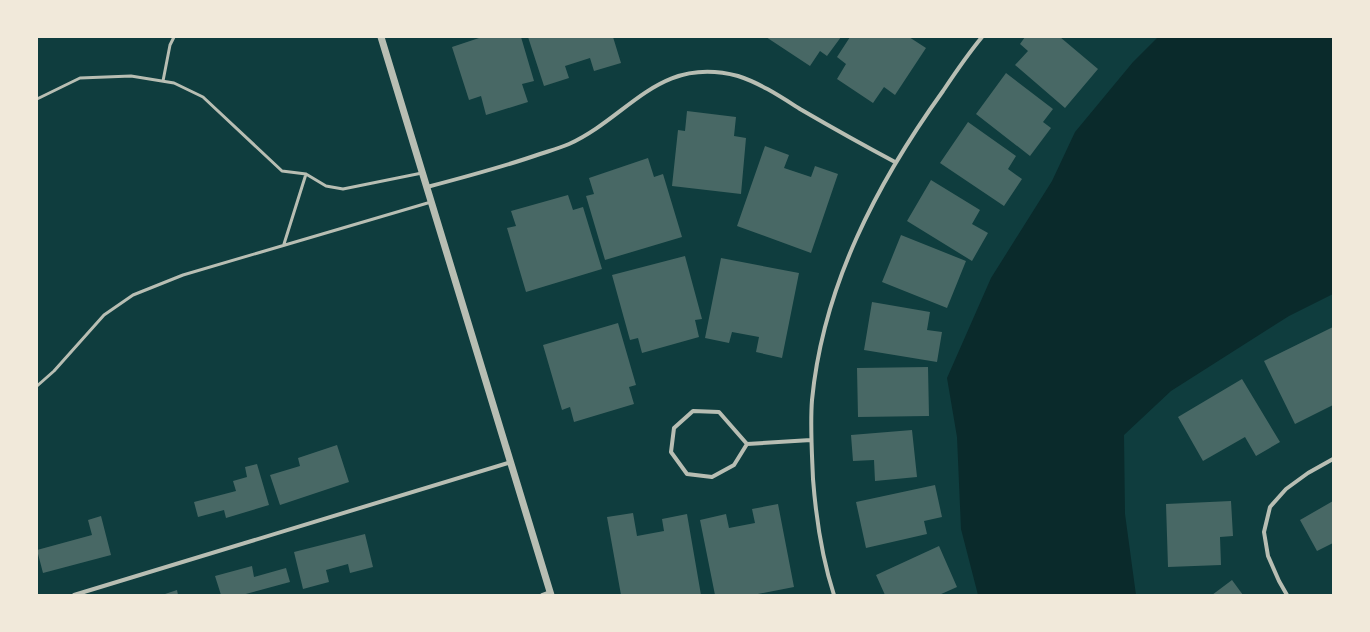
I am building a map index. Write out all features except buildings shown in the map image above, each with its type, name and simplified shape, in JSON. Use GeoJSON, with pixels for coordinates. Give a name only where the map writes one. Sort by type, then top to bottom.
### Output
{"type":"FeatureCollection","features":[{"type":"Feature","properties":{"kind":"street"},"geometry":{"type":"LineString","coordinates":[[381,37],[550,594],[542,595]]}},
{"type":"Feature","properties":{"kind":"street"},"geometry":{"type":"LineString","coordinates":[[834,595],[822,551],[815,501],[811,440],[812,400],[817,367],[832,299],[843,267],[895,162],[929,110],[982,37]]}},
{"type":"Feature","properties":{"kind":"street"},"geometry":{"type":"LineString","coordinates":[[427,187],[513,164],[568,144],[591,132],[637,97],[661,83],[687,74],[714,72],[740,77],[764,87],[857,142],[895,162]]}},
{"type":"Feature","properties":{"kind":"street"},"geometry":{"type":"LineString","coordinates":[[693,411],[719,412],[748,444],[734,465],[712,477],[687,474],[671,452],[674,428],[693,411]]}},
{"type":"Feature","properties":{"kind":"street"},"geometry":{"type":"LineString","coordinates":[[748,444],[811,440]]}},
{"type":"Feature","properties":{"kind":"street"},"geometry":{"type":"LineString","coordinates":[[1287,595],[1268,556],[1264,532],[1270,507],[1286,488],[1333,458]]}},
{"type":"Feature","properties":{"kind":"street"},"geometry":{"type":"LineString","coordinates":[[74,595],[511,462]]}},
{"type":"Feature","properties":{"kind":"lane"},"geometry":{"type":"LineString","coordinates":[[163,81],[170,45],[174,37]]}},
{"type":"Feature","properties":{"kind":"lane"},"geometry":{"type":"LineString","coordinates":[[37,99],[80,78],[131,76],[174,83],[203,97],[282,171],[306,174],[326,186],[343,189],[422,173]]}},
{"type":"Feature","properties":{"kind":"lane"},"geometry":{"type":"LineString","coordinates":[[284,244],[306,174]]}},
{"type":"Feature","properties":{"kind":"lane"},"geometry":{"type":"LineString","coordinates":[[37,386],[54,371],[104,315],[133,295],[183,275],[284,244],[431,202]]}},
{"type":"Feature","properties":{"kind":"water"},"geometry":{"type":"Polygon","coordinates":[[[1158,37],[1333,37],[1333,294],[1289,316],[1171,391],[1124,435],[1125,514],[1136,595],[978,595],[961,529],[957,437],[947,378],[991,278],[1052,181],[1075,132],[1133,62],[1158,37]]]}}]}
